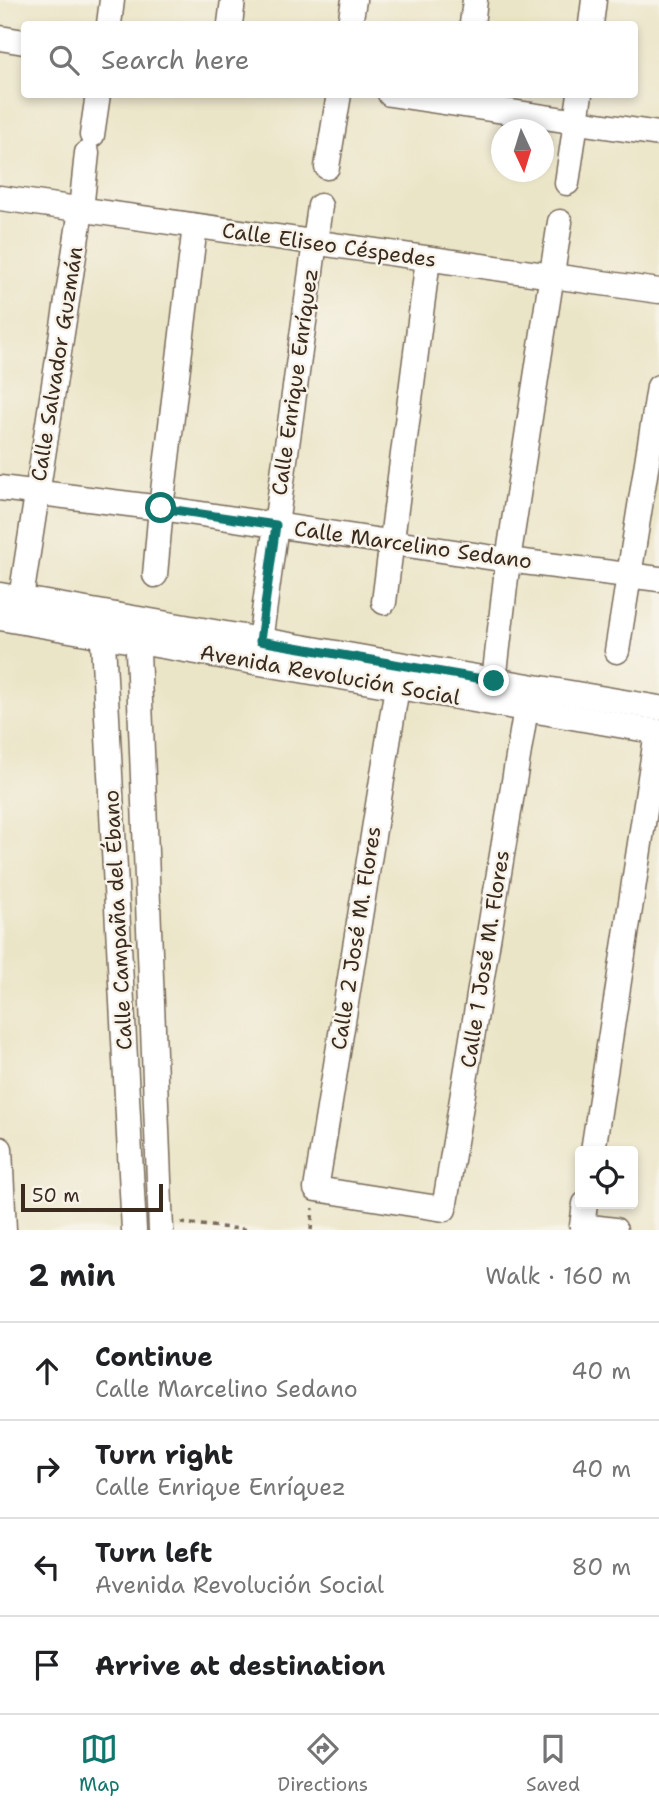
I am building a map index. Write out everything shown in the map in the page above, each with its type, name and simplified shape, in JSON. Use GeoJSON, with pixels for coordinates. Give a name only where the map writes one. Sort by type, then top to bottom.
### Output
{"type":"FeatureCollection","features":[{"type":"Feature","properties":{"kind":"street"},"geometry":{"type":"LineString","coordinates":[[110,21],[113,0]]}},
{"type":"Feature","properties":{"kind":"street"},"geometry":{"type":"LineString","coordinates":[[230,21],[233,0]]}},
{"type":"Feature","properties":{"kind":"street"},"geometry":{"type":"LineString","coordinates":[[350,21],[354,0]]}},
{"type":"Feature","properties":{"kind":"street"},"geometry":{"type":"LineString","coordinates":[[472,21],[475,0]]}},
{"type":"Feature","properties":{"kind":"street"},"geometry":{"type":"LineString","coordinates":[[591,21],[594,0]]}},
{"type":"Feature","properties":{"kind":"street"},"geometry":{"type":"LineString","coordinates":[[0,38],[21,42]]}},
{"type":"Feature","properties":{"kind":"street","name":"Calle Salvador Guzmán"},"geometry":{"type":"LineString","coordinates":[[11,596],[25,574],[97,98]]}},
{"type":"Feature","properties":{"kind":"street"},"geometry":{"type":"LineString","coordinates":[[327,167],[338,98]]}},
{"type":"Feature","properties":{"kind":"street"},"geometry":{"type":"LineString","coordinates":[[437,98],[659,134]]}},
{"type":"Feature","properties":{"kind":"street"},"geometry":{"type":"LineString","coordinates":[[567,183],[579,98]]}},
{"type":"Feature","properties":{"kind":"street","name":"Calle Eliseo Céspedes"},"geometry":{"type":"LineString","coordinates":[[0,198],[659,291]]}},
{"type":"Feature","properties":{"kind":"street","name":"Calle Enrique Enríquez"},"geometry":{"type":"LineString","coordinates":[[260,641],[320,206]]}},
{"type":"Feature","properties":{"kind":"street"},"geometry":{"type":"LineString","coordinates":[[494,681],[508,560],[560,222]]}},
{"type":"Feature","properties":{"kind":"street"},"geometry":{"type":"LineString","coordinates":[[155,575],[195,226]]}},
{"type":"Feature","properties":{"kind":"street"},"geometry":{"type":"LineString","coordinates":[[384,603],[428,259]]}},
{"type":"Feature","properties":{"kind":"street"},"geometry":{"type":"LineString","coordinates":[[617,651],[659,387]]}},
{"type":"Feature","properties":{"kind":"street","name":"Calle Marcelino Sedano"},"geometry":{"type":"LineString","coordinates":[[0,488],[161,508],[508,560],[659,579]]}},
{"type":"Feature","properties":{"kind":"street","name":"Avenida Revolución Social"},"geometry":{"type":"LineString","coordinates":[[11,596],[102,611],[137,629],[397,687],[526,708],[658,724]]}},
{"type":"Feature","properties":{"kind":"street","name":"Calle Campaña del Ébano"},"geometry":{"type":"LineString","coordinates":[[102,611],[134,1230]]}},
{"type":"Feature","properties":{"kind":"street","name":"Avenida Revolución Social"},"geometry":{"type":"LineString","coordinates":[[0,618],[103,636],[137,629],[260,641],[494,681],[658,724]]}},
{"type":"Feature","properties":{"kind":"street","name":"Calle Campaña del Ébano"},"geometry":{"type":"LineString","coordinates":[[137,629],[161,1226]]}},
{"type":"Feature","properties":{"kind":"street"},"geometry":{"type":"LineString","coordinates":[[106,677],[122,672],[138,679]]}},
{"type":"Feature","properties":{"kind":"street","name":"Calle 2 José M. Flores"},"geometry":{"type":"LineString","coordinates":[[397,687],[316,1189],[444,1209]]}},
{"type":"Feature","properties":{"kind":"street","name":"Calle 1 José M. Flores"},"geometry":{"type":"LineString","coordinates":[[444,1209],[526,708]]}},
{"type":"Feature","properties":{"kind":"street"},"geometry":{"type":"LineString","coordinates":[[594,1146],[658,724]]}},
{"type":"Feature","properties":{"kind":"street"},"geometry":{"type":"LineString","coordinates":[[0,1149],[4,1230]]}},
{"type":"Feature","properties":{"kind":"street"},"geometry":{"type":"LineString","coordinates":[[584,1215],[615,1230]]}},
{"type":"Feature","properties":{"kind":"path"},"geometry":{"type":"LineString","coordinates":[[161,1226],[252,1230]]}},
{"type":"Feature","properties":{"kind":"route"},"geometry":{"type":"LineString","coordinates":[[161,508],[276,525],[260,641],[494,681]]}}]}
